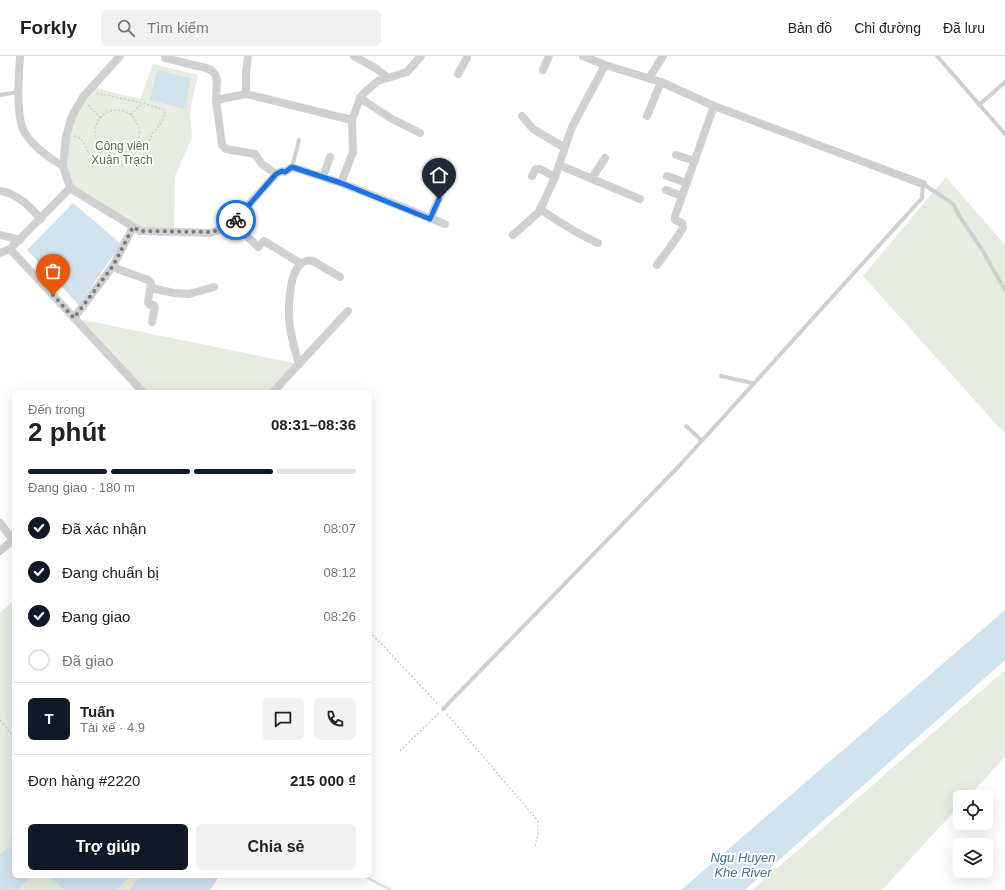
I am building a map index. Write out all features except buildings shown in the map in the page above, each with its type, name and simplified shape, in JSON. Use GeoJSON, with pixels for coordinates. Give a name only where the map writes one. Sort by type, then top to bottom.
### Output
{"type":"FeatureCollection","features":[{"type":"Feature","properties":{"kind":"street"},"geometry":{"type":"LineString","coordinates":[[20,56],[20,118],[26,133],[39,148],[54,161],[63,166]]}},
{"type":"Feature","properties":{"kind":"street"},"geometry":{"type":"LineString","coordinates":[[120,56],[82,99],[72,116],[66,136],[63,166],[70,188],[140,231],[211,232],[219,230],[233,222],[276,174],[282,171],[285,172],[292,167],[341,183],[445,224]]}},
{"type":"Feature","properties":{"kind":"street"},"geometry":{"type":"LineString","coordinates":[[165,56],[165,58],[211,70],[215,74],[217,80],[216,100],[222,145],[224,148],[255,154],[262,164],[276,174]]}},
{"type":"Feature","properties":{"kind":"street"},"geometry":{"type":"LineString","coordinates":[[246,94],[248,56]]}},
{"type":"Feature","properties":{"kind":"street"},"geometry":{"type":"LineString","coordinates":[[354,56],[377,69],[388,78]]}},
{"type":"Feature","properties":{"kind":"street"},"geometry":{"type":"LineString","coordinates":[[341,183],[353,152],[352,120],[360,98],[378,81],[407,72],[421,56]]}},
{"type":"Feature","properties":{"kind":"street"},"geometry":{"type":"LineString","coordinates":[[458,74],[467,56]]}},
{"type":"Feature","properties":{"kind":"street"},"geometry":{"type":"LineString","coordinates":[[543,70],[549,56]]}},
{"type":"Feature","properties":{"kind":"street"},"geometry":{"type":"LineString","coordinates":[[583,56],[661,82],[714,106],[923,184]]}},
{"type":"Feature","properties":{"kind":"street"},"geometry":{"type":"LineString","coordinates":[[649,78],[663,56]]}},
{"type":"Feature","properties":{"kind":"street"},"geometry":{"type":"LineString","coordinates":[[513,235],[540,209],[560,165],[572,127],[605,64]]}},
{"type":"Feature","properties":{"kind":"street"},"geometry":{"type":"LineString","coordinates":[[647,116],[661,82]]}},
{"type":"Feature","properties":{"kind":"street"},"geometry":{"type":"LineString","coordinates":[[216,100],[246,94],[352,120]]}},
{"type":"Feature","properties":{"kind":"street"},"geometry":{"type":"LineString","coordinates":[[360,98],[392,119],[420,133]]}},
{"type":"Feature","properties":{"kind":"street"},"geometry":{"type":"LineString","coordinates":[[657,266],[675,242],[683,228],[682,223],[674,219],[714,106]]}},
{"type":"Feature","properties":{"kind":"street"},"geometry":{"type":"LineString","coordinates":[[522,116],[533,129],[565,148]]}},
{"type":"Feature","properties":{"kind":"street"},"geometry":{"type":"LineString","coordinates":[[676,154],[694,161]]}},
{"type":"Feature","properties":{"kind":"street"},"geometry":{"type":"LineString","coordinates":[[323,177],[330,157]]}},
{"type":"Feature","properties":{"kind":"street"},"geometry":{"type":"LineString","coordinates":[[592,178],[605,158]]}},
{"type":"Feature","properties":{"kind":"street"},"geometry":{"type":"LineString","coordinates":[[560,165],[640,199]]}},
{"type":"Feature","properties":{"kind":"street"},"geometry":{"type":"LineString","coordinates":[[532,176],[536,169],[540,169],[555,177]]}},
{"type":"Feature","properties":{"kind":"street"},"geometry":{"type":"LineString","coordinates":[[667,176],[687,183]]}},
{"type":"Feature","properties":{"kind":"street"},"geometry":{"type":"LineString","coordinates":[[0,253],[10,249],[20,240],[70,188]]}},
{"type":"Feature","properties":{"kind":"street"},"geometry":{"type":"LineString","coordinates":[[430,219],[443,188]]}},
{"type":"Feature","properties":{"kind":"street"},"geometry":{"type":"LineString","coordinates":[[666,190],[682,196]]}},
{"type":"Feature","properties":{"kind":"street"},"geometry":{"type":"LineString","coordinates":[[0,191],[6,192],[20,199],[41,219]]}},
{"type":"Feature","properties":{"kind":"street"},"geometry":{"type":"LineString","coordinates":[[540,209],[563,226],[598,243]]}},
{"type":"Feature","properties":{"kind":"street"},"geometry":{"type":"LineString","coordinates":[[233,222],[258,247],[264,241],[300,263]]}},
{"type":"Feature","properties":{"kind":"street"},"geometry":{"type":"LineString","coordinates":[[74,318],[113,266],[133,227]]}},
{"type":"Feature","properties":{"kind":"street"},"geometry":{"type":"LineString","coordinates":[[0,235],[20,240]]}},
{"type":"Feature","properties":{"kind":"street"},"geometry":{"type":"LineString","coordinates":[[10,249],[141,390]]}},
{"type":"Feature","properties":{"kind":"street"},"geometry":{"type":"LineString","coordinates":[[299,364],[293,346],[289,305],[295,270],[300,263],[309,260],[340,277]]}},
{"type":"Feature","properties":{"kind":"street"},"geometry":{"type":"LineString","coordinates":[[113,266],[148,280],[151,283],[148,302],[150,305],[155,307],[152,322]]}},
{"type":"Feature","properties":{"kind":"street"},"geometry":{"type":"LineString","coordinates":[[150,288],[174,293],[190,294],[214,287]]}},
{"type":"Feature","properties":{"kind":"street"},"geometry":{"type":"LineString","coordinates":[[276,390],[348,311]]}},
{"type":"Feature","properties":{"kind":"street"},"geometry":{"type":"LineString","coordinates":[[0,523],[12,538]]}},
{"type":"Feature","properties":{"kind":"street"},"geometry":{"type":"LineString","coordinates":[[0,551],[12,542]]}},
{"type":"Feature","properties":{"kind":"lane"},"geometry":{"type":"LineString","coordinates":[[937,56],[1005,134]]}},
{"type":"Feature","properties":{"kind":"lane"},"geometry":{"type":"LineString","coordinates":[[979,104],[1005,82]]}},
{"type":"Feature","properties":{"kind":"lane"},"geometry":{"type":"LineString","coordinates":[[0,95],[19,92]]}},
{"type":"Feature","properties":{"kind":"lane"},"geometry":{"type":"LineString","coordinates":[[292,167],[299,140]]}},
{"type":"Feature","properties":{"kind":"lane"},"geometry":{"type":"LineString","coordinates":[[443,709],[679,466],[752,383],[922,198],[923,184],[953,204],[1005,290]]}},
{"type":"Feature","properties":{"kind":"lane"},"geometry":{"type":"LineString","coordinates":[[720,376],[752,383]]}},
{"type":"Feature","properties":{"kind":"lane"},"geometry":{"type":"LineString","coordinates":[[686,426],[701,440]]}},
{"type":"Feature","properties":{"kind":"path"},"geometry":{"type":"LineString","coordinates":[[66,136],[77,137],[82,140],[89,154],[94,159],[104,164],[120,166],[132,163],[144,154],[150,145],[152,134],[162,122],[165,110],[142,103],[89,91]]}},
{"type":"Feature","properties":{"kind":"path"},"geometry":{"type":"LineString","coordinates":[[82,99],[101,118]]}},
{"type":"Feature","properties":{"kind":"path"},"geometry":{"type":"LineString","coordinates":[[131,115],[142,103]]}},
{"type":"Feature","properties":{"kind":"path"},"geometry":{"type":"LineString","coordinates":[[118,110],[131,115],[139,128],[139,135],[134,145],[126,152],[119,154],[103,149],[97,140],[95,133],[96,126],[101,118],[110,111],[118,110]]}},
{"type":"Feature","properties":{"kind":"path"},"geometry":{"type":"LineString","coordinates":[[134,145],[144,154]]}},
{"type":"Feature","properties":{"kind":"path"},"geometry":{"type":"LineString","coordinates":[[94,159],[103,149]]}},
{"type":"Feature","properties":{"kind":"path"},"geometry":{"type":"LineString","coordinates":[[372,634],[443,709],[538,821],[538,834],[535,848]]}},
{"type":"Feature","properties":{"kind":"path"},"geometry":{"type":"LineString","coordinates":[[400,751],[443,709]]}},
{"type":"Feature","properties":{"kind":"path"},"geometry":{"type":"LineString","coordinates":[[0,720],[12,735]]}},
{"type":"Feature","properties":{"kind":"green space","name":"Công viên Xuân Trạch"},"geometry":{"type":"Polygon","coordinates":[[[153,64],[198,75],[190,110],[192,138],[175,176],[174,232],[140,231],[70,188],[63,166],[72,116],[92,87],[140,99],[153,64]]]}},
{"type":"Feature","properties":{"kind":"green space"},"geometry":{"type":"Polygon","coordinates":[[[946,177],[1005,245],[1005,434],[863,276],[946,177]]]}},
{"type":"Feature","properties":{"kind":"green space"},"geometry":{"type":"Polygon","coordinates":[[[74,318],[299,364],[275,390],[141,390],[74,318]]]}},
{"type":"Feature","properties":{"kind":"green space"},"geometry":{"type":"Polygon","coordinates":[[[12,602],[12,878],[139,878],[129,890],[0,890],[0,613],[12,602]]]}},
{"type":"Feature","properties":{"kind":"green space"},"geometry":{"type":"Polygon","coordinates":[[[1005,670],[1005,757],[974,790],[953,790],[953,813],[882,890],[752,890],[1005,670]]]}},
{"type":"Feature","properties":{"kind":"water"},"geometry":{"type":"Polygon","coordinates":[[[157,70],[190,78],[186,109],[150,100],[157,70]]]}},
{"type":"Feature","properties":{"kind":"water"},"geometry":{"type":"Polygon","coordinates":[[[73,203],[121,244],[79,305],[27,250],[73,203]]]}},
{"type":"Feature","properties":{"kind":"water","name":"Ngu Huyen Khe River"},"geometry":{"type":"Polygon","coordinates":[[[1005,610],[1005,660],[745,890],[681,890],[1005,610]]]}},
{"type":"Feature","properties":{"kind":"water"},"geometry":{"type":"Polygon","coordinates":[[[12,832],[12,878],[30,878],[17,890],[0,889],[0,856],[3,851],[10,847],[12,832]]]}},
{"type":"Feature","properties":{"kind":"water"},"geometry":{"type":"Polygon","coordinates":[[[51,878],[128,878],[116,890],[64,890],[51,878]]]}},
{"type":"Feature","properties":{"kind":"water"},"geometry":{"type":"Polygon","coordinates":[[[139,878],[218,878],[210,890],[129,890],[139,878]]]}},
{"type":"Feature","properties":{"kind":"waterway"},"geometry":{"type":"LineString","coordinates":[[368,878],[391,890]]}},
{"type":"Feature","properties":{"kind":"way so far"},"geometry":{"type":"LineString","coordinates":[[53,295],[74,318],[113,266],[133,227],[140,231],[211,232],[226,227],[236,220]]}},
{"type":"Feature","properties":{"kind":"route"},"geometry":{"type":"LineString","coordinates":[[236,220],[276,174],[282,171],[285,172],[292,167],[341,183],[430,219],[439,199]]}}]}
